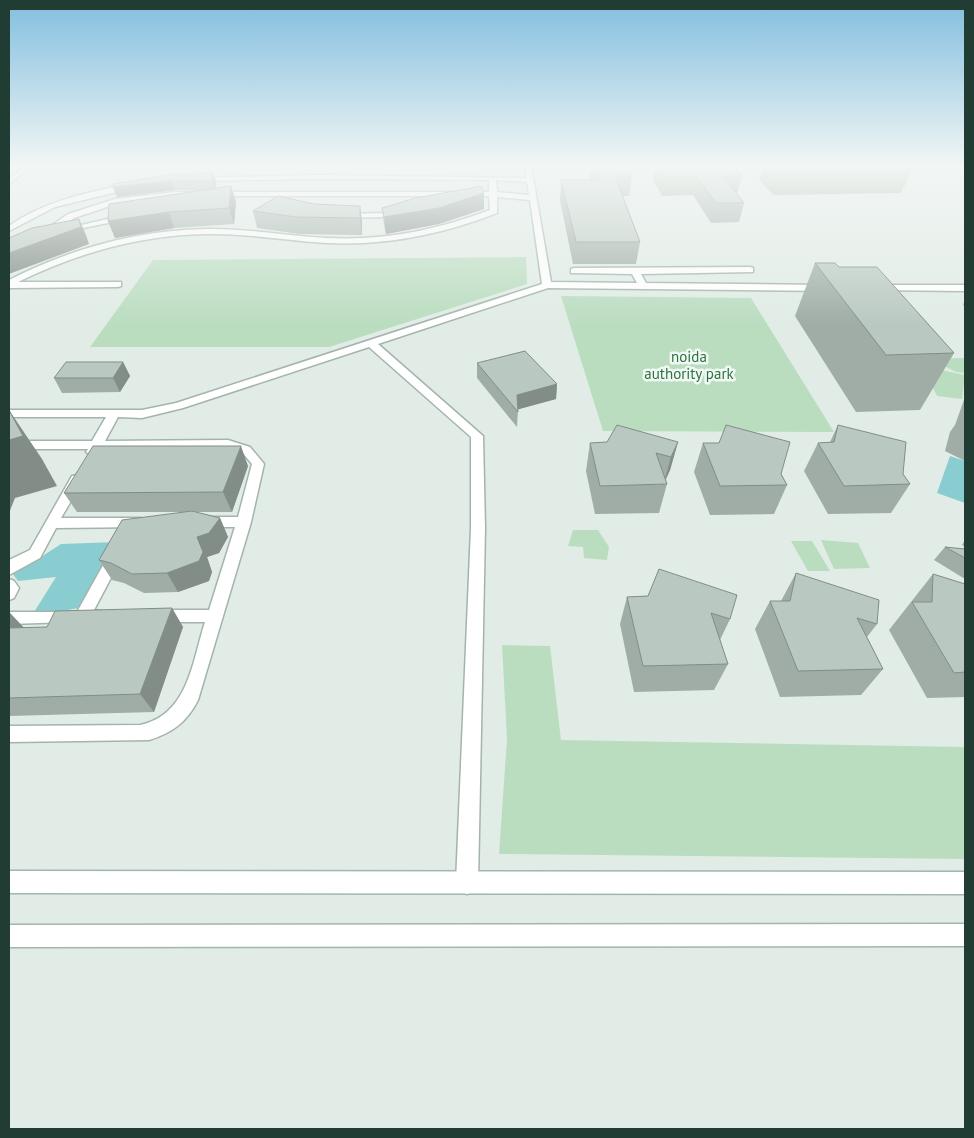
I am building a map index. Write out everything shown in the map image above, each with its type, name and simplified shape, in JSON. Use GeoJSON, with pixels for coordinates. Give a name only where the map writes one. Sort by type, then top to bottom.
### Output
{"type":"FeatureCollection","features":[{"type":"Feature","properties":{"kind":"street"},"geometry":{"type":"LineString","coordinates":[[9,229],[24,219]]}},
{"type":"Feature","properties":{"kind":"street"},"geometry":{"type":"LineString","coordinates":[[45,234],[67,219]]}},
{"type":"Feature","properties":{"kind":"street"},"geometry":{"type":"LineString","coordinates":[[9,246],[45,234],[106,219]]}},
{"type":"Feature","properties":{"kind":"street"},"geometry":{"type":"LineString","coordinates":[[9,284],[22,276],[103,245],[190,232],[223,231],[329,241],[376,239],[432,231],[474,219]]}},
{"type":"Feature","properties":{"kind":"street"},"geometry":{"type":"LineString","coordinates":[[537,219],[547,285]]}},
{"type":"Feature","properties":{"kind":"street"},"geometry":{"type":"LineString","coordinates":[[574,271],[750,270]]}},
{"type":"Feature","properties":{"kind":"street"},"geometry":{"type":"LineString","coordinates":[[635,271],[643,286]]}},
{"type":"Feature","properties":{"kind":"street"},"geometry":{"type":"LineString","coordinates":[[22,276],[125,275]]}},
{"type":"Feature","properties":{"kind":"street"},"geometry":{"type":"LineString","coordinates":[[9,284],[118,284]]}},
{"type":"Feature","properties":{"kind":"street"},"geometry":{"type":"LineString","coordinates":[[9,413],[142,414],[179,406],[547,285],[838,288]]}},
{"type":"Feature","properties":{"kind":"street"},"geometry":{"type":"LineString","coordinates":[[867,288],[965,288]]}},
{"type":"Feature","properties":{"kind":"street"},"geometry":{"type":"LineString","coordinates":[[372,344],[477,436],[478,535],[467,883]]}},
{"type":"Feature","properties":{"kind":"street"},"geometry":{"type":"LineString","coordinates":[[9,569],[12,565],[35,554],[113,415]]}},
{"type":"Feature","properties":{"kind":"street"},"geometry":{"type":"LineString","coordinates":[[9,446],[228,444],[248,450],[258,464],[244,522],[189,700],[176,720],[165,726],[140,733],[9,734]]}},
{"type":"Feature","properties":{"kind":"street"},"geometry":{"type":"LineString","coordinates":[[189,522],[244,522]]}},
{"type":"Feature","properties":{"kind":"street"},"geometry":{"type":"LineString","coordinates":[[83,616],[133,523]]}},
{"type":"Feature","properties":{"kind":"street"},"geometry":{"type":"LineString","coordinates":[[52,524],[151,523]]}},
{"type":"Feature","properties":{"kind":"street"},"geometry":{"type":"LineString","coordinates":[[9,585],[11,588],[9,594]]}},
{"type":"Feature","properties":{"kind":"street"},"geometry":{"type":"LineString","coordinates":[[9,618],[112,616]]}},
{"type":"Feature","properties":{"kind":"street"},"geometry":{"type":"LineString","coordinates":[[140,616],[215,616]]}},
{"type":"Feature","properties":{"kind":"street"},"geometry":{"type":"LineString","coordinates":[[9,882],[965,884]]}},
{"type":"Feature","properties":{"kind":"street"},"geometry":{"type":"LineString","coordinates":[[9,936],[965,935]]}},
{"type":"Feature","properties":{"kind":"green space"},"geometry":{"type":"Polygon","coordinates":[[[526,257],[527,284],[329,347],[90,347],[153,260],[526,257]]]}},
{"type":"Feature","properties":{"kind":"green space","name":"noida authority park"},"geometry":{"type":"Polygon","coordinates":[[[561,296],[751,298],[834,432],[603,431],[561,296]]]}},
{"type":"Feature","properties":{"kind":"green space"},"geometry":{"type":"Polygon","coordinates":[[[965,358],[965,373],[956,372],[931,359],[965,358]]]}},
{"type":"Feature","properties":{"kind":"green space"},"geometry":{"type":"Polygon","coordinates":[[[922,366],[965,375],[962,399],[937,396],[922,366]]]}},
{"type":"Feature","properties":{"kind":"green space"},"geometry":{"type":"Polygon","coordinates":[[[573,530],[598,530],[609,547],[607,560],[584,558],[583,547],[568,546],[573,530]]]}},
{"type":"Feature","properties":{"kind":"green space"},"geometry":{"type":"Polygon","coordinates":[[[821,540],[858,543],[870,568],[834,569],[821,540]]]}},
{"type":"Feature","properties":{"kind":"green space"},"geometry":{"type":"Polygon","coordinates":[[[791,541],[812,541],[830,571],[808,571],[791,541]]]}},
{"type":"Feature","properties":{"kind":"green space"},"geometry":{"type":"Polygon","coordinates":[[[502,645],[550,646],[561,740],[965,747],[965,859],[499,854],[507,739],[502,645]]]}},
{"type":"Feature","properties":{"kind":"water"},"geometry":{"type":"Polygon","coordinates":[[[950,456],[965,461],[965,503],[937,493],[950,456]]]}},
{"type":"Feature","properties":{"kind":"water"},"geometry":{"type":"Polygon","coordinates":[[[116,542],[89,606],[31,617],[56,577],[18,581],[9,569],[41,557],[61,544],[116,542]]]}},
{"type":"Feature","properties":{"kind":"building"},"geometry":{"type":"Polygon","coordinates":[[[78,219],[81,227],[9,253],[9,238],[32,228],[78,219]]]}},
{"type":"Feature","properties":{"kind":"building"},"geometry":{"type":"Polygon","coordinates":[[[570,219],[631,219],[640,242],[576,242],[570,219]]]}},
{"type":"Feature","properties":{"kind":"building"},"geometry":{"type":"Polygon","coordinates":[[[815,263],[835,263],[839,267],[877,267],[954,353],[886,355],[815,263]]]}},
{"type":"Feature","properties":{"kind":"building"},"geometry":{"type":"Polygon","coordinates":[[[525,351],[557,384],[517,395],[518,412],[477,363],[525,351]]]}},
{"type":"Feature","properties":{"kind":"building"},"geometry":{"type":"Polygon","coordinates":[[[66,362],[123,362],[113,378],[54,378],[66,362]]]}},
{"type":"Feature","properties":{"kind":"building"},"geometry":{"type":"Polygon","coordinates":[[[9,410],[23,436],[9,440],[9,410]]]}},
{"type":"Feature","properties":{"kind":"building"},"geometry":{"type":"Polygon","coordinates":[[[617,425],[678,442],[671,457],[656,453],[667,484],[600,486],[590,443],[607,442],[617,425]]]}},
{"type":"Feature","properties":{"kind":"building"},"geometry":{"type":"Polygon","coordinates":[[[726,425],[790,442],[781,474],[787,485],[720,486],[703,443],[719,443],[726,425]]]}},
{"type":"Feature","properties":{"kind":"building"},"geometry":{"type":"Polygon","coordinates":[[[838,425],[906,442],[903,474],[910,484],[844,486],[818,443],[834,442],[838,425]]]}},
{"type":"Feature","properties":{"kind":"building"},"geometry":{"type":"Polygon","coordinates":[[[93,446],[241,446],[223,492],[64,493],[93,446]]]}},
{"type":"Feature","properties":{"kind":"building"},"geometry":{"type":"Polygon","coordinates":[[[192,511],[220,518],[209,533],[197,537],[203,552],[199,561],[167,573],[132,574],[111,563],[99,560],[122,520],[192,511]]]}},
{"type":"Feature","properties":{"kind":"building"},"geometry":{"type":"Polygon","coordinates":[[[945,547],[965,549],[965,558],[945,547]]]}},
{"type":"Feature","properties":{"kind":"building"},"geometry":{"type":"Polygon","coordinates":[[[659,569],[737,595],[730,619],[711,613],[728,664],[643,666],[627,597],[648,596],[659,569]]]}},
{"type":"Feature","properties":{"kind":"building"},"geometry":{"type":"Polygon","coordinates":[[[796,573],[879,600],[877,624],[857,618],[883,669],[798,671],[770,601],[790,601],[796,573]]]}},
{"type":"Feature","properties":{"kind":"building"},"geometry":{"type":"Polygon","coordinates":[[[933,574],[965,584],[965,672],[954,673],[912,602],[932,602],[933,574]]]}},
{"type":"Feature","properties":{"kind":"building"},"geometry":{"type":"Polygon","coordinates":[[[172,608],[140,694],[9,698],[9,628],[47,627],[55,611],[172,608]]]}}]}
